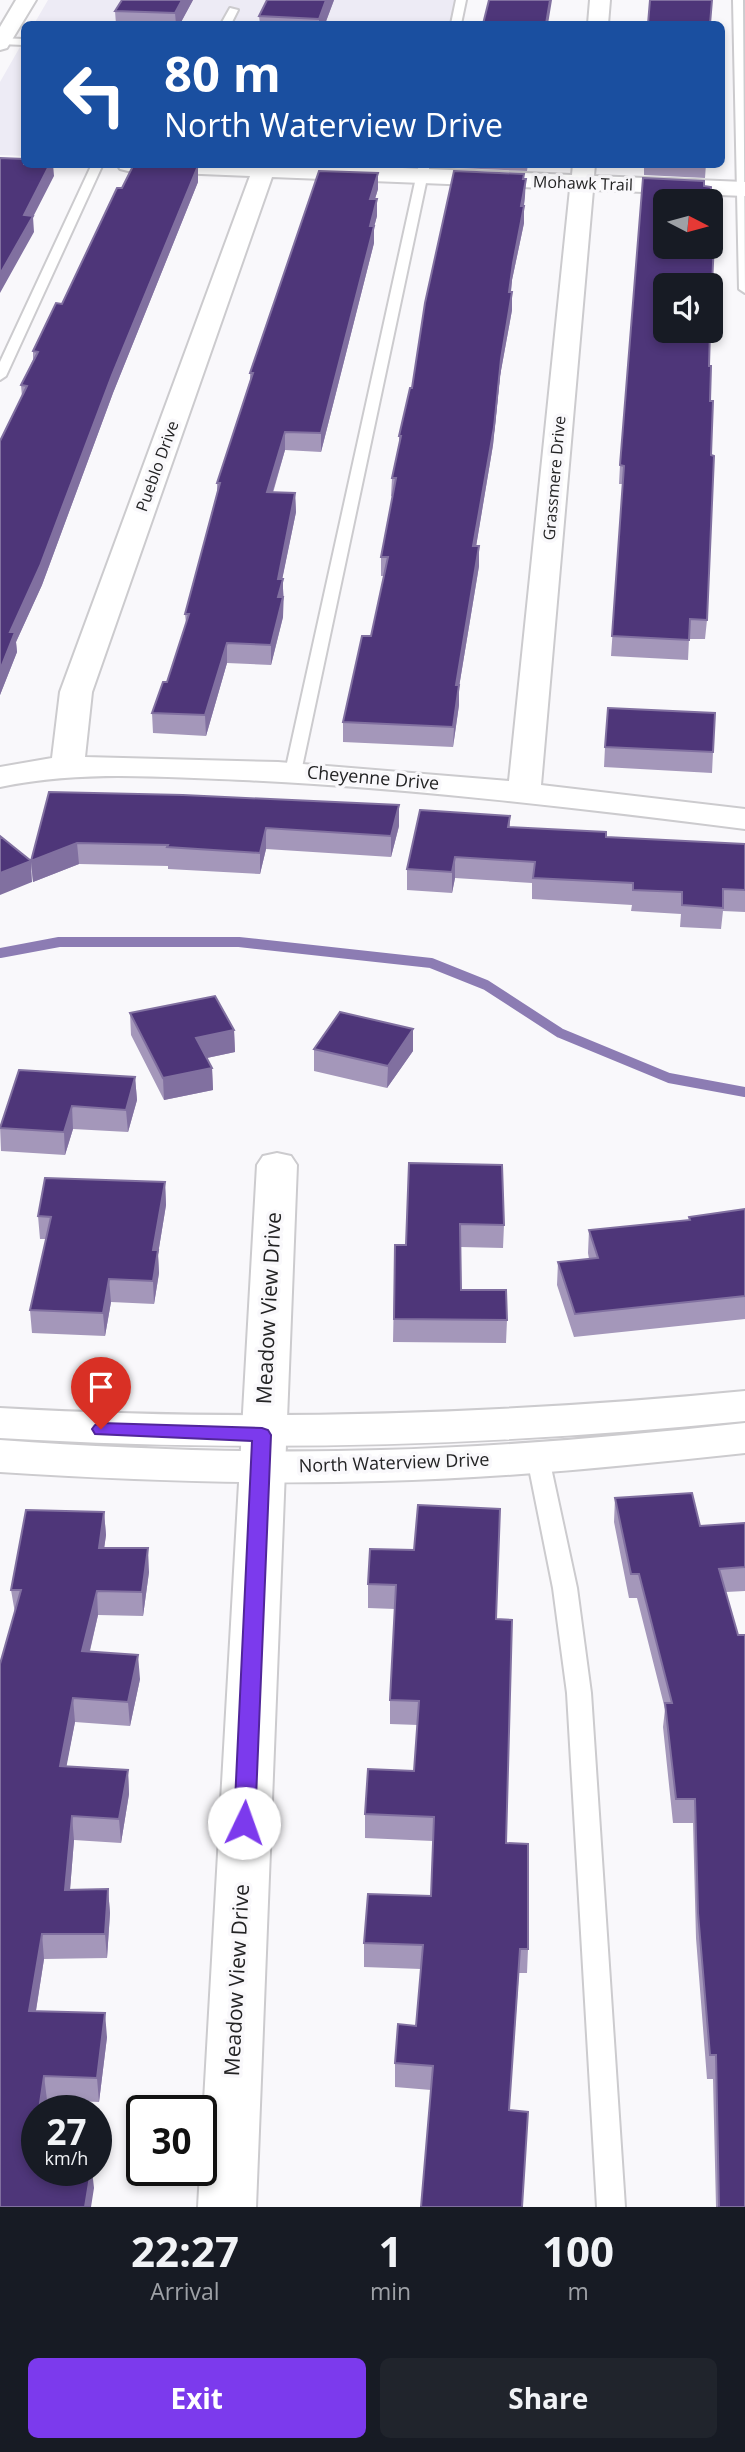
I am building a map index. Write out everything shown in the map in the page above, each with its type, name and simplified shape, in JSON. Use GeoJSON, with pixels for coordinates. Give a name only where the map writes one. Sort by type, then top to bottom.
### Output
{"type":"FeatureCollection","features":[{"type":"Feature","properties":{"kind":"street"},"geometry":{"type":"LineString","coordinates":[[1,42],[26,0]]}},
{"type":"Feature","properties":{"kind":"street"},"geometry":{"type":"LineString","coordinates":[[598,21],[600,0]]}},
{"type":"Feature","properties":{"kind":"street","name":"Mohawk Trail"},"geometry":{"type":"LineString","coordinates":[[218,168],[583,174],[744,189]]}},
{"type":"Feature","properties":{"kind":"street","name":"Pueblo Drive"},"geometry":{"type":"LineString","coordinates":[[68,766],[76,692],[263,170]]}},
{"type":"Feature","properties":{"kind":"street","name":"Grassmere Drive"},"geometry":{"type":"LineString","coordinates":[[524,792],[583,174]]}},
{"type":"Feature","properties":{"kind":"street","name":"Cheyenne Drive"},"geometry":{"type":"LineString","coordinates":[[0,777],[68,766],[293,772],[391,778],[745,819]]}},
{"type":"Feature","properties":{"kind":"street","name":"Meadow View Drive"},"geometry":{"type":"LineString","coordinates":[[227,2207],[261,1451],[277,1165]]}},
{"type":"Feature","properties":{"kind":"street","name":"North Waterview Drive"},"geometry":{"type":"LineString","coordinates":[[0,1456],[261,1451],[745,1406]]}},
{"type":"Feature","properties":{"kind":"street","name":"North Waterview Drive"},"geometry":{"type":"LineString","coordinates":[[0,1423],[150,1432],[261,1451],[432,1464],[538,1458],[745,1438]]}},
{"type":"Feature","properties":{"kind":"lane"},"geometry":{"type":"LineString","coordinates":[[457,21],[461,0]]}},
{"type":"Feature","properties":{"kind":"lane"},"geometry":{"type":"LineString","coordinates":[[738,0],[745,289]]}},
{"type":"Feature","properties":{"kind":"lane"},"geometry":{"type":"LineString","coordinates":[[228,21],[233,10]]}},
{"type":"Feature","properties":{"kind":"lane"},"geometry":{"type":"LineString","coordinates":[[1,42],[21,42]]}},
{"type":"Feature","properties":{"kind":"lane"},"geometry":{"type":"LineString","coordinates":[[0,376],[96,168]]}},
{"type":"Feature","properties":{"kind":"lane"},"geometry":{"type":"LineString","coordinates":[[293,772],[424,170]]}},
{"type":"Feature","properties":{"kind":"lane"},"geometry":{"type":"LineString","coordinates":[[538,1458],[565,1588],[579,1693],[611,2207]]}},
{"type":"Feature","properties":{"kind":"shaded area"},"geometry":{"type":"Polygon","coordinates":[[[48,0],[456,0],[451,21],[36,21],[48,0]]]}},
{"type":"Feature","properties":{"kind":"shaded area"},"geometry":{"type":"Polygon","coordinates":[[[21,45],[21,156],[0,155],[0,82],[21,45]]]}},
{"type":"Feature","properties":{"kind":"building"},"geometry":{"type":"Polygon","coordinates":[[[122,0],[182,0],[175,13],[115,11],[122,0]]]}},
{"type":"Feature","properties":{"kind":"building"},"geometry":{"type":"Polygon","coordinates":[[[267,0],[326,0],[319,19],[259,16],[267,0]]]}},
{"type":"Feature","properties":{"kind":"building"},"geometry":{"type":"Polygon","coordinates":[[[489,0],[550,0],[546,21],[484,21],[489,0]]]}},
{"type":"Feature","properties":{"kind":"building"},"geometry":{"type":"Polygon","coordinates":[[[650,0],[712,0],[710,21],[648,21],[650,0]]]}},
{"type":"Feature","properties":{"kind":"building"},"geometry":{"type":"Polygon","coordinates":[[[0,158],[21,159],[21,168],[48,168],[24,215],[33,216],[0,274],[0,158]]]}},
{"type":"Feature","properties":{"kind":"building"},"geometry":{"type":"Polygon","coordinates":[[[132,168],[197,168],[112,375],[40,566],[10,632],[15,632],[0,670],[0,441],[27,386],[21,385],[38,352],[33,351],[56,303],[62,304],[117,188],[122,188],[132,168]]]}},
{"type":"Feature","properties":{"kind":"building"},"geometry":{"type":"Polygon","coordinates":[[[319,171],[378,173],[370,199],[377,199],[370,226],[374,226],[321,433],[285,432],[267,492],[295,493],[278,579],[283,579],[278,597],[283,597],[271,645],[227,643],[205,715],[152,713],[163,682],[167,682],[189,614],[185,614],[220,483],[217,483],[253,373],[250,373],[319,171]]]}},
{"type":"Feature","properties":{"kind":"building"},"geometry":{"type":"Polygon","coordinates":[[[454,171],[524,174],[523,179],[526,179],[509,292],[512,292],[494,427],[473,546],[479,546],[456,685],[459,685],[453,727],[343,722],[362,636],[371,636],[388,557],[381,557],[396,478],[392,478],[399,436],[412,388],[425,303],[454,171]]]}},
{"type":"Feature","properties":{"kind":"building"},"geometry":{"type":"Polygon","coordinates":[[[643,178],[704,181],[704,186],[711,189],[653,189],[653,259],[713,259],[713,273],[653,273],[653,343],[710,343],[710,401],[713,401],[711,455],[714,456],[707,620],[690,619],[689,640],[612,636],[624,466],[620,465],[643,178]]]}},
{"type":"Feature","properties":{"kind":"building"},"geometry":{"type":"Polygon","coordinates":[[[608,708],[715,713],[713,752],[605,747],[608,708]]]}},
{"type":"Feature","properties":{"kind":"building"},"geometry":{"type":"Polygon","coordinates":[[[49,792],[399,805],[391,836],[266,828],[260,853],[167,847],[168,845],[77,843],[31,861],[49,792]]]}},
{"type":"Feature","properties":{"kind":"building"},"geometry":{"type":"Polygon","coordinates":[[[420,810],[510,816],[508,827],[606,832],[606,837],[745,844],[745,890],[723,889],[723,908],[682,905],[682,892],[633,890],[633,883],[533,878],[535,862],[455,857],[452,872],[407,869],[420,810]]]}},
{"type":"Feature","properties":{"kind":"building"},"geometry":{"type":"Polygon","coordinates":[[[0,836],[31,861],[0,873],[0,836]]]}},
{"type":"Feature","properties":{"kind":"building"},"geometry":{"type":"Polygon","coordinates":[[[215,996],[234,1030],[196,1038],[212,1068],[163,1078],[130,1013],[215,996]]]}},
{"type":"Feature","properties":{"kind":"building"},"geometry":{"type":"Polygon","coordinates":[[[340,1012],[413,1029],[388,1066],[314,1049],[340,1012]]]}},
{"type":"Feature","properties":{"kind":"building"},"geometry":{"type":"Polygon","coordinates":[[[19,1070],[135,1077],[126,1110],[72,1106],[64,1132],[0,1128],[19,1070]]]}},
{"type":"Feature","properties":{"kind":"building"},"geometry":{"type":"Polygon","coordinates":[[[409,1163],[502,1165],[504,1225],[460,1224],[461,1290],[506,1290],[507,1320],[394,1319],[395,1245],[406,1245],[409,1163]]]}},
{"type":"Feature","properties":{"kind":"building"},"geometry":{"type":"Polygon","coordinates":[[[45,1178],[165,1182],[153,1250],[158,1250],[153,1281],[109,1279],[103,1313],[30,1310],[51,1217],[38,1216],[45,1178]]]}},
{"type":"Feature","properties":{"kind":"building"},"geometry":{"type":"Polygon","coordinates":[[[745,1209],[745,1296],[575,1314],[558,1262],[598,1258],[589,1230],[690,1220],[689,1217],[745,1209]]]}},
{"type":"Feature","properties":{"kind":"building"},"geometry":{"type":"Polygon","coordinates":[[[692,1493],[700,1526],[745,1523],[745,1567],[719,1569],[738,1635],[745,1635],[745,2207],[719,2207],[716,2055],[710,2055],[698,1913],[695,1799],[676,1799],[665,1703],[672,1703],[639,1574],[631,1574],[615,1498],[692,1493]]]}},
{"type":"Feature","properties":{"kind":"building"},"geometry":{"type":"Polygon","coordinates":[[[418,1505],[500,1509],[496,1619],[512,1620],[506,1843],[528,1844],[528,1949],[520,1949],[509,2110],[528,2112],[522,2207],[421,2207],[433,2066],[395,2063],[398,2024],[416,2026],[423,1945],[364,1943],[368,1894],[431,1896],[434,1817],[365,1814],[368,1769],[414,1771],[419,1701],[390,1700],[396,1585],[368,1584],[370,1549],[414,1550],[418,1505]]]}},
{"type":"Feature","properties":{"kind":"building"},"geometry":{"type":"Polygon","coordinates":[[[26,1510],[104,1512],[99,1548],[148,1548],[142,1592],[97,1591],[82,1651],[138,1655],[128,1702],[73,1698],[60,1766],[128,1770],[119,1819],[72,1816],[65,1890],[108,1889],[105,1934],[42,1934],[29,2011],[105,2013],[97,2078],[44,2076],[41,2095],[21,2095],[21,2186],[88,2186],[85,2207],[0,2207],[0,1664],[21,1590],[11,1590],[26,1510]]]}},
{"type":"Feature","properties":{"kind":"waterway"},"geometry":{"type":"LineString","coordinates":[[0,953],[59,942],[239,942],[431,963],[486,985],[560,1033],[669,1078],[745,1092]]}},
{"type":"Feature","properties":{"kind":"route"},"geometry":{"type":"LineString","coordinates":[[101,1429],[262,1435],[244,1823]]}}]}
